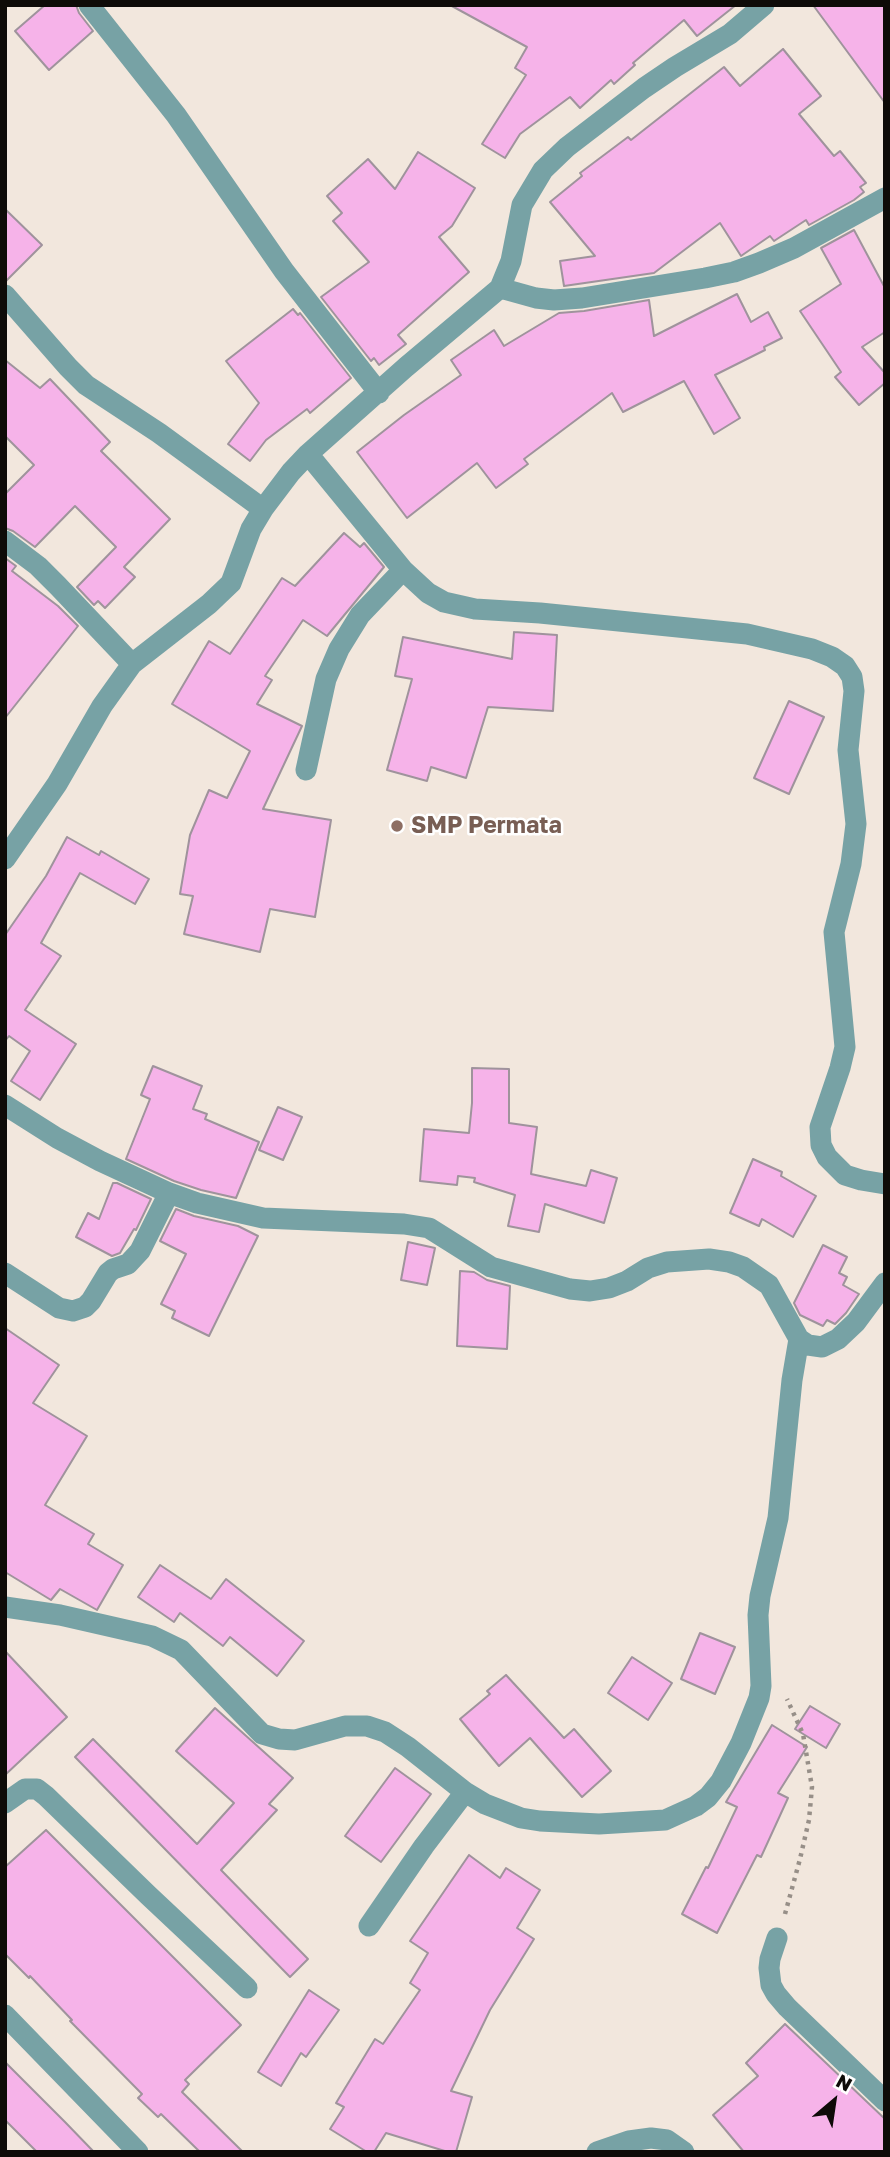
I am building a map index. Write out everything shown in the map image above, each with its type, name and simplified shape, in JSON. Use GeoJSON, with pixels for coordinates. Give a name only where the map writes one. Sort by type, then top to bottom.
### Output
{"type":"FeatureCollection","features":[{"type":"Feature","properties":{"kind":"street"},"geometry":{"type":"LineString","coordinates":[[89,5],[176,115],[284,271],[379,393]]}},
{"type":"Feature","properties":{"kind":"street"},"geometry":{"type":"LineString","coordinates":[[5,859],[57,784],[102,706],[132,664],[209,604],[231,583],[245,540],[263,509],[291,472],[406,367],[500,288],[510,261],[522,205],[543,170],[567,147],[644,89],[730,34],[764,5]]}},
{"type":"Feature","properties":{"kind":"street"},"geometry":{"type":"LineString","coordinates":[[500,288],[536,298],[582,299],[734,272],[794,248],[885,198]]}},
{"type":"Feature","properties":{"kind":"street"},"geometry":{"type":"LineString","coordinates":[[5,295],[86,384],[263,509]]}},
{"type":"Feature","properties":{"kind":"street"},"geometry":{"type":"LineString","coordinates":[[308,454],[403,570],[428,593],[444,603],[747,634],[813,649],[845,666],[852,677],[854,691],[848,750],[856,824],[851,864],[834,932],[845,1047],[820,1127],[821,1145],[827,1157],[845,1175],[861,1181],[885,1184]]}},
{"type":"Feature","properties":{"kind":"street"},"geometry":{"type":"LineString","coordinates":[[5,541],[38,566],[132,664]]}},
{"type":"Feature","properties":{"kind":"street"},"geometry":{"type":"LineString","coordinates":[[306,770],[326,679],[339,649],[360,615],[403,570]]}},
{"type":"Feature","properties":{"kind":"street"},"geometry":{"type":"LineString","coordinates":[[5,1105],[100,1161],[197,1203],[264,1218],[404,1224],[429,1228],[491,1268],[570,1289],[609,1289],[648,1268],[667,1262],[709,1259],[729,1262],[743,1267],[769,1285],[799,1339],[808,1345],[822,1347],[838,1339],[856,1322],[885,1283]]}},
{"type":"Feature","properties":{"kind":"street"},"geometry":{"type":"LineString","coordinates":[[5,1273],[60,1308],[73,1311],[85,1307],[108,1273],[128,1264],[140,1251],[169,1193]]}},
{"type":"Feature","properties":{"kind":"street"},"geometry":{"type":"LineString","coordinates":[[5,1606],[60,1615],[159,1639],[181,1650],[262,1734],[295,1740],[345,1726],[367,1726],[385,1732],[485,1804],[521,1818],[564,1823],[626,1823],[666,1820],[681,1815],[708,1797],[721,1781],[749,1726],[761,1686],[758,1615],[760,1596],[778,1518],[792,1380],[799,1339]]}},
{"type":"Feature","properties":{"kind":"street"},"geometry":{"type":"LineString","coordinates":[[5,1803],[31,1781],[247,1989]]}},
{"type":"Feature","properties":{"kind":"street"},"geometry":{"type":"LineString","coordinates":[[369,1926],[465,1792]]}},
{"type":"Feature","properties":{"kind":"street"},"geometry":{"type":"LineString","coordinates":[[777,1938],[769,1969],[771,1985],[776,1994],[885,2101]]}},
{"type":"Feature","properties":{"kind":"street"},"geometry":{"type":"LineString","coordinates":[[5,2015],[138,2152]]}},
{"type":"Feature","properties":{"kind":"street"},"geometry":{"type":"LineString","coordinates":[[597,2152],[629,2141],[651,2138],[667,2140],[684,2152]]}},
{"type":"Feature","properties":{"kind":"path"},"geometry":{"type":"LineString","coordinates":[[777,1938],[800,1859],[809,1819],[812,1787],[803,1734],[786,1696]]}},
{"type":"Feature","properties":{"kind":"building"},"geometry":{"type":"Polygon","coordinates":[[[45,5],[76,5],[93,31],[49,70],[15,31],[45,5]]]}},
{"type":"Feature","properties":{"kind":"building"},"geometry":{"type":"Polygon","coordinates":[[[450,5],[736,5],[697,36],[684,20],[633,63],[635,65],[614,84],[611,80],[580,108],[570,97],[520,134],[505,158],[482,144],[526,75],[515,68],[527,47],[450,5]]]}},
{"type":"Feature","properties":{"kind":"building"},"geometry":{"type":"Polygon","coordinates":[[[813,5],[885,5],[885,103],[813,5]]]}},
{"type":"Feature","properties":{"kind":"building"},"geometry":{"type":"Polygon","coordinates":[[[783,49],[821,96],[799,114],[834,156],[840,151],[866,183],[860,187],[864,192],[809,225],[806,220],[774,241],[770,236],[741,256],[720,223],[654,273],[564,286],[560,261],[595,256],[550,202],[582,176],[580,173],[628,137],[631,140],[724,67],[740,86],[783,49]]]}},
{"type":"Feature","properties":{"kind":"building"},"geometry":{"type":"Polygon","coordinates":[[[418,152],[475,188],[452,226],[439,237],[469,272],[398,335],[406,344],[379,365],[374,358],[371,361],[321,297],[369,262],[333,221],[342,213],[327,196],[368,159],[395,189],[418,152]]]}},
{"type":"Feature","properties":{"kind":"building"},"geometry":{"type":"Polygon","coordinates":[[[5,209],[42,245],[5,282],[5,209]]]}},
{"type":"Feature","properties":{"kind":"building"},"geometry":{"type":"Polygon","coordinates":[[[854,230],[885,288],[885,332],[862,347],[885,373],[885,383],[859,405],[835,377],[841,372],[800,311],[841,284],[821,248],[854,230]]]}},
{"type":"Feature","properties":{"kind":"building"},"geometry":{"type":"Polygon","coordinates":[[[737,294],[751,322],[768,312],[782,338],[764,347],[765,350],[715,375],[740,418],[714,434],[684,381],[623,412],[612,393],[524,459],[528,464],[496,488],[477,463],[407,518],[357,452],[461,375],[451,360],[494,330],[504,346],[559,313],[649,300],[654,336],[737,294]]]}},
{"type":"Feature","properties":{"kind":"building"},"geometry":{"type":"Polygon","coordinates":[[[293,309],[298,315],[300,313],[351,378],[310,413],[307,409],[266,440],[250,461],[228,444],[259,403],[226,361],[293,309]]]}},
{"type":"Feature","properties":{"kind":"building"},"geometry":{"type":"Polygon","coordinates":[[[5,360],[40,388],[50,379],[110,442],[101,451],[170,519],[124,567],[135,577],[105,608],[98,601],[94,605],[77,587],[116,547],[75,506],[35,547],[5,528],[5,494],[34,465],[5,436],[5,360]]]}},
{"type":"Feature","properties":{"kind":"building"},"geometry":{"type":"Polygon","coordinates":[[[344,533],[360,547],[364,543],[384,567],[327,636],[303,620],[265,676],[272,680],[257,704],[302,726],[263,809],[331,820],[315,917],[270,909],[260,952],[184,934],[193,896],[180,894],[190,835],[209,790],[227,798],[250,751],[172,704],[209,641],[230,654],[282,578],[295,586],[344,533]]]}},
{"type":"Feature","properties":{"kind":"building"},"geometry":{"type":"Polygon","coordinates":[[[5,558],[16,566],[12,571],[58,606],[78,626],[5,718],[5,558]]]}},
{"type":"Feature","properties":{"kind":"building"},"geometry":{"type":"Polygon","coordinates":[[[514,632],[557,635],[553,711],[488,707],[466,778],[431,767],[427,781],[387,770],[412,679],[395,676],[403,637],[512,659],[514,632]]]}},
{"type":"Feature","properties":{"kind":"building"},"geometry":{"type":"Polygon","coordinates":[[[789,701],[824,717],[789,794],[754,778],[789,701]]]}},
{"type":"Feature","properties":{"kind":"building"},"geometry":{"type":"Polygon","coordinates":[[[67,837],[99,855],[101,851],[149,879],[135,904],[80,873],[41,943],[61,956],[25,1010],[76,1044],[40,1100],[11,1081],[30,1051],[9,1036],[5,1041],[5,935],[46,876],[67,837]]]}},
{"type":"Feature","properties":{"kind":"building"},"geometry":{"type":"Polygon","coordinates":[[[153,1066],[202,1086],[193,1109],[207,1114],[205,1119],[259,1142],[236,1198],[174,1181],[126,1159],[150,1099],[141,1095],[153,1066]]]}},
{"type":"Feature","properties":{"kind":"building"},"geometry":{"type":"Polygon","coordinates":[[[472,1068],[509,1069],[509,1123],[537,1127],[531,1174],[586,1186],[591,1170],[617,1178],[604,1223],[545,1204],[539,1232],[508,1226],[515,1195],[474,1182],[475,1178],[458,1176],[457,1185],[420,1181],[424,1129],[469,1133],[472,1068]]]}},
{"type":"Feature","properties":{"kind":"building"},"geometry":{"type":"Polygon","coordinates":[[[278,1107],[302,1117],[283,1160],[259,1150],[278,1107]]]}},
{"type":"Feature","properties":{"kind":"building"},"geometry":{"type":"Polygon","coordinates":[[[753,1159],[782,1172],[781,1176],[816,1196],[793,1237],[762,1219],[759,1226],[730,1213],[753,1159]]]}},
{"type":"Feature","properties":{"kind":"building"},"geometry":{"type":"Polygon","coordinates":[[[113,1183],[151,1199],[136,1230],[134,1229],[120,1253],[112,1256],[76,1237],[88,1213],[99,1219],[113,1183]]]}},
{"type":"Feature","properties":{"kind":"building"},"geometry":{"type":"Polygon","coordinates":[[[176,1209],[238,1226],[258,1236],[209,1336],[172,1318],[175,1311],[161,1304],[186,1254],[160,1241],[176,1209]]]}},
{"type":"Feature","properties":{"kind":"building"},"geometry":{"type":"Polygon","coordinates":[[[408,1242],[435,1248],[427,1285],[401,1280],[408,1242]]]}},
{"type":"Feature","properties":{"kind":"building"},"geometry":{"type":"Polygon","coordinates":[[[823,1245],[847,1257],[839,1273],[847,1277],[843,1285],[859,1294],[835,1324],[827,1320],[823,1326],[800,1315],[794,1303],[823,1245]]]}},
{"type":"Feature","properties":{"kind":"building"},"geometry":{"type":"Polygon","coordinates":[[[460,1271],[474,1272],[487,1280],[510,1286],[507,1349],[457,1346],[460,1271]]]}},
{"type":"Feature","properties":{"kind":"building"},"geometry":{"type":"Polygon","coordinates":[[[5,1328],[59,1365],[33,1403],[87,1436],[45,1505],[94,1534],[88,1544],[123,1565],[97,1610],[60,1589],[51,1600],[5,1572],[5,1328]]]}},
{"type":"Feature","properties":{"kind":"building"},"geometry":{"type":"Polygon","coordinates":[[[160,1565],[211,1599],[226,1579],[304,1641],[277,1676],[230,1637],[223,1646],[180,1613],[174,1622],[138,1597],[160,1565]]]}},
{"type":"Feature","properties":{"kind":"building"},"geometry":{"type":"Polygon","coordinates":[[[700,1633],[735,1647],[715,1694],[681,1679],[700,1633]]]}},
{"type":"Feature","properties":{"kind":"building"},"geometry":{"type":"Polygon","coordinates":[[[5,1651],[67,1717],[5,1775],[5,1651]]]}},
{"type":"Feature","properties":{"kind":"building"},"geometry":{"type":"Polygon","coordinates":[[[632,1657],[672,1683],[648,1720],[608,1693],[632,1657]]]}},
{"type":"Feature","properties":{"kind":"building"},"geometry":{"type":"Polygon","coordinates":[[[506,1675],[564,1738],[574,1729],[611,1771],[582,1797],[530,1738],[499,1766],[460,1719],[490,1694],[487,1691],[506,1675]]]}},
{"type":"Feature","properties":{"kind":"building"},"geometry":{"type":"Polygon","coordinates":[[[810,1706],[840,1724],[826,1748],[795,1729],[810,1706]]]}},
{"type":"Feature","properties":{"kind":"building"},"geometry":{"type":"Polygon","coordinates":[[[215,1708],[293,1778],[269,1804],[277,1810],[221,1870],[308,1959],[290,1977],[75,1757],[93,1739],[197,1844],[234,1803],[176,1751],[215,1708]]]}},
{"type":"Feature","properties":{"kind":"building"},"geometry":{"type":"Polygon","coordinates":[[[772,1725],[807,1747],[778,1793],[788,1798],[761,1857],[757,1855],[717,1933],[682,1914],[737,1807],[726,1802],[772,1725]]]}},
{"type":"Feature","properties":{"kind":"building"},"geometry":{"type":"Polygon","coordinates":[[[395,1768],[431,1794],[381,1862],[345,1836],[395,1768]]]}},
{"type":"Feature","properties":{"kind":"building"},"geometry":{"type":"Polygon","coordinates":[[[46,1830],[241,2025],[185,2080],[189,2084],[182,2092],[243,2152],[200,2152],[161,2114],[158,2117],[138,2098],[142,2094],[30,1976],[29,1978],[5,1954],[5,1867],[46,1830]]]}},
{"type":"Feature","properties":{"kind":"building"},"geometry":{"type":"Polygon","coordinates":[[[469,1855],[500,1878],[506,1868],[540,1890],[517,1928],[534,1939],[490,2010],[451,2091],[472,2097],[456,2152],[386,2133],[374,2152],[367,2152],[330,2129],[344,2107],[336,2103],[375,2039],[383,2044],[420,1990],[410,1983],[428,1953],[410,1941],[469,1855]]]}},
{"type":"Feature","properties":{"kind":"building"},"geometry":{"type":"Polygon","coordinates":[[[309,1990],[339,2010],[306,2057],[301,2053],[281,2086],[258,2072],[309,1990]]]}},
{"type":"Feature","properties":{"kind":"building"},"geometry":{"type":"Polygon","coordinates":[[[785,2024],[885,2119],[885,2152],[744,2152],[713,2115],[758,2076],[746,2063],[785,2024]]]}},
{"type":"Feature","properties":{"kind":"building"},"geometry":{"type":"Polygon","coordinates":[[[5,2062],[94,2152],[37,2152],[5,2120],[5,2062]]]}},
{"type":"Feature","properties":{"kind":"place","name":"SMP Permata"},"geometry":{"type":"Point","coordinates":[397,826]}}]}
